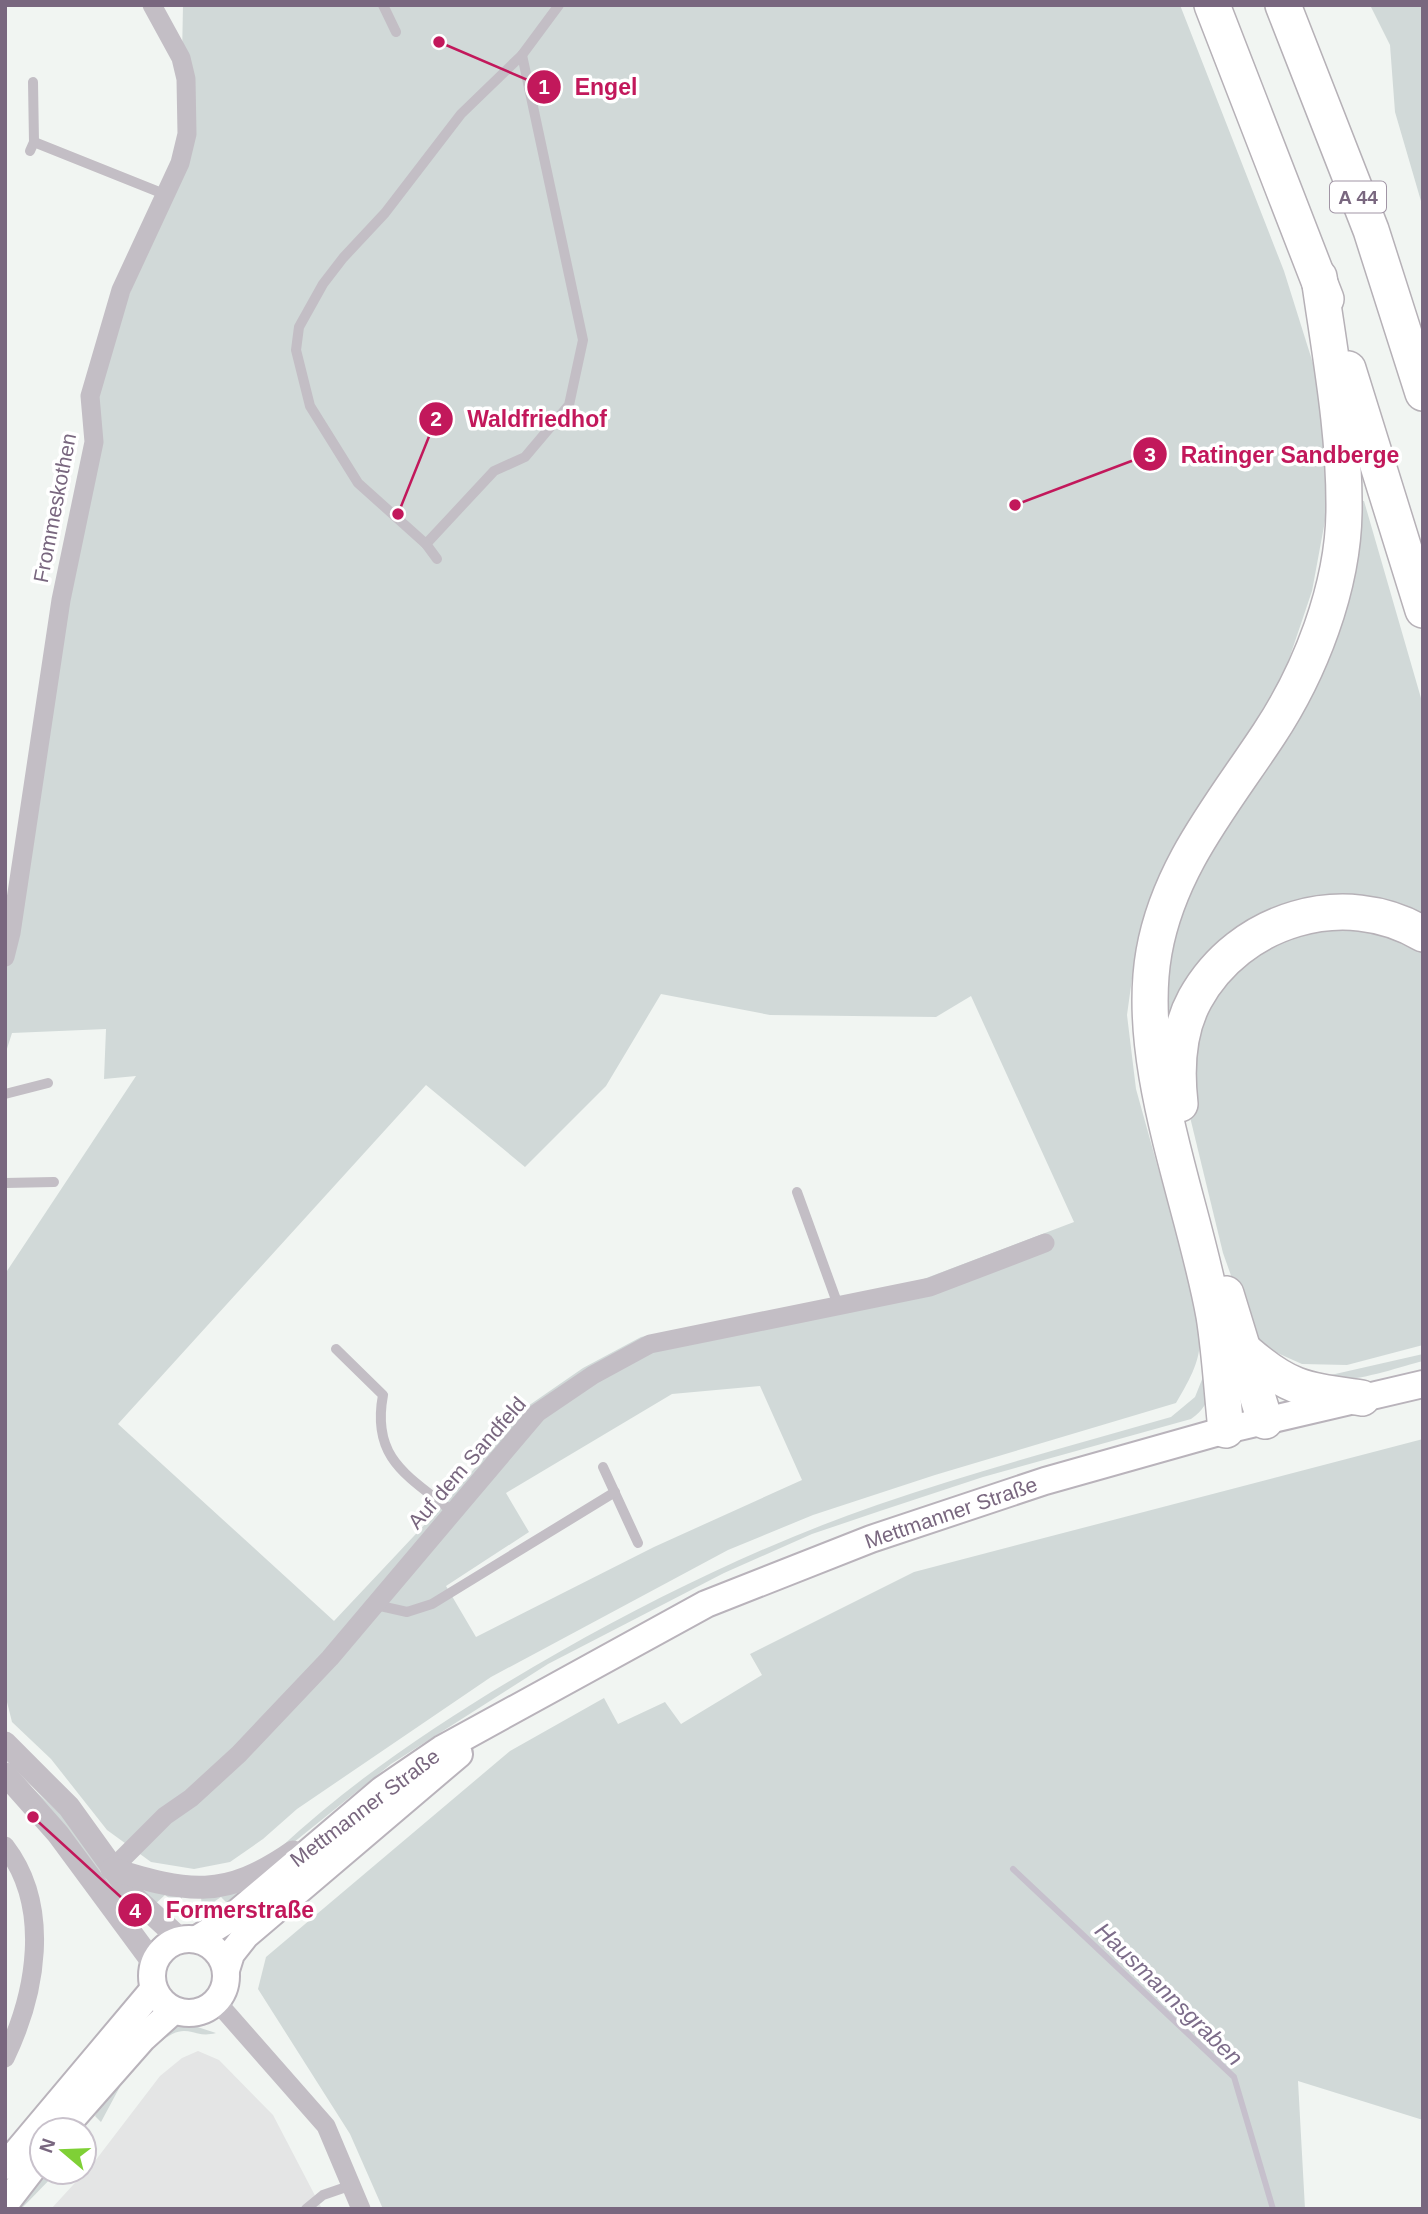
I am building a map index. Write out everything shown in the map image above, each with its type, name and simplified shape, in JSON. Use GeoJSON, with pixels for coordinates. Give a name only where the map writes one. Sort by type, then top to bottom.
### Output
{"type":"FeatureCollection","features":[{"type":"Feature","properties":{"kind":"highway"},"geometry":{"type":"LineString","coordinates":[[1212,5],[1319,277],[1411,562],[1423,610]]}},
{"type":"Feature","properties":{"kind":"highway","name":"A 44"},"geometry":{"type":"LineString","coordinates":[[1283,5],[1371,230],[1423,393]]}},
{"type":"Feature","properties":{"kind":"highway"},"geometry":{"type":"LineString","coordinates":[[1226,1430],[1214,1316],[1153,1055],[1150,975],[1161,921],[1171,891],[1189,853],[1270,733],[1298,684],[1334,585],[1344,516],[1342,443],[1319,277]]}},
{"type":"Feature","properties":{"kind":"highway"},"geometry":{"type":"LineString","coordinates":[[1265,1421],[1246,1352],[1233,1319],[1179,1102],[1181,1040],[1195,1000],[1219,965],[1248,941],[1272,926],[1298,917],[1350,911],[1379,915],[1406,924],[1423,934]]}},
{"type":"Feature","properties":{"kind":"highway"},"geometry":{"type":"LineString","coordinates":[[1246,1352],[1284,1382],[1307,1390],[1362,1398]]}},
{"type":"Feature","properties":{"kind":"main road","name":"Mettmanner Straße"},"geometry":{"type":"LineString","coordinates":[[189,1940],[231,1918],[382,1790],[442,1749],[706,1604],[871,1539],[1045,1481],[1226,1430],[1423,1384]]}},
{"type":"Feature","properties":{"kind":"main road","name":"Mettmanner Straße"},"geometry":{"type":"LineString","coordinates":[[226,1970],[231,1954],[246,1936],[506,1712]]}},
{"type":"Feature","properties":{"kind":"main road"},"geometry":{"type":"LineString","coordinates":[[189,1940],[215,1949],[226,1970],[226,1982],[217,2002],[194,2013],[173,2011],[163,2004],[153,1990],[154,1964],[166,1947],[189,1940]]}},
{"type":"Feature","properties":{"kind":"main road"},"geometry":{"type":"LineString","coordinates":[[5,2166],[153,1990]]}},
{"type":"Feature","properties":{"kind":"main road"},"geometry":{"type":"LineString","coordinates":[[74,2116],[134,2048],[173,2011]]}},
{"type":"Feature","properties":{"kind":"main road"},"geometry":{"type":"LineString","coordinates":[[5,2204],[28,2174]]}},
{"type":"Feature","properties":{"kind":"street","name":"Frommeskothen"},"geometry":{"type":"LineString","coordinates":[[5,957],[11,933],[61,600],[94,442],[90,396],[121,290],[180,163],[187,134],[186,79],[181,58],[152,5]]}},
{"type":"Feature","properties":{"kind":"street","name":"Auf dem Sandfeld"},"geometry":{"type":"LineString","coordinates":[[112,1868],[164,1816],[191,1798],[239,1754],[376,1605],[537,1413],[593,1375],[650,1344],[930,1287],[1045,1243]]}},
{"type":"Feature","properties":{"kind":"street"},"geometry":{"type":"LineString","coordinates":[[5,1743],[69,1807],[143,1906],[189,1940]]}},
{"type":"Feature","properties":{"kind":"street"},"geometry":{"type":"LineString","coordinates":[[5,1774],[58,1835],[154,1964]]}},
{"type":"Feature","properties":{"kind":"street"},"geometry":{"type":"LineString","coordinates":[[112,1868],[166,1886],[192,1889],[236,1883],[269,1869],[382,1790]]}},
{"type":"Feature","properties":{"kind":"street"},"geometry":{"type":"LineString","coordinates":[[5,1846],[27,1888],[35,1943],[28,2001],[5,2058]]}},
{"type":"Feature","properties":{"kind":"street"},"geometry":{"type":"LineString","coordinates":[[217,2002],[326,2126],[361,2209]]}},
{"type":"Feature","properties":{"kind":"lane"},"geometry":{"type":"LineString","coordinates":[[383,5],[397,32]]}},
{"type":"Feature","properties":{"kind":"lane"},"geometry":{"type":"LineString","coordinates":[[437,559],[426,544],[358,484],[316,415],[300,373],[296,350],[299,327],[323,284],[343,258],[385,213],[448,128],[522,55],[559,5]]}},
{"type":"Feature","properties":{"kind":"lane"},"geometry":{"type":"LineString","coordinates":[[426,544],[494,471],[525,457],[569,405],[577,377],[583,340],[549,192],[530,81],[522,55]]}},
{"type":"Feature","properties":{"kind":"lane"},"geometry":{"type":"LineString","coordinates":[[33,82],[32,147],[164,194]]}},
{"type":"Feature","properties":{"kind":"lane"},"geometry":{"type":"LineString","coordinates":[[5,1094],[48,1083]]}},
{"type":"Feature","properties":{"kind":"lane"},"geometry":{"type":"LineString","coordinates":[[5,1183],[54,1182]]}},
{"type":"Feature","properties":{"kind":"lane"},"geometry":{"type":"LineString","coordinates":[[797,1192],[838,1305]]}},
{"type":"Feature","properties":{"kind":"lane"},"geometry":{"type":"LineString","coordinates":[[336,1349],[383,1395],[379,1430],[396,1466],[453,1511]]}},
{"type":"Feature","properties":{"kind":"lane"},"geometry":{"type":"LineString","coordinates":[[603,1467],[638,1543]]}},
{"type":"Feature","properties":{"kind":"lane"},"geometry":{"type":"LineString","coordinates":[[376,1605],[407,1612],[432,1604],[615,1492]]}},
{"type":"Feature","properties":{"kind":"lane"},"geometry":{"type":"LineString","coordinates":[[306,2209],[323,2195],[353,2185]]}},
{"type":"Feature","properties":{"kind":"shaded area"},"geometry":{"type":"Polygon","coordinates":[[[183,5],[1180,5],[1284,271],[1316,373],[1325,444],[1327,510],[1312,591],[1283,677],[1162,870],[1137,942],[1127,1015],[1136,1089],[1200,1326],[1199,1349],[1194,1369],[1176,1403],[935,1475],[813,1515],[728,1550],[491,1677],[297,1809],[263,1839],[230,1862],[194,1869],[151,1862],[107,1830],[51,1759],[12,1722],[5,1694],[5,1274],[136,1076],[104,1079],[106,1029],[12,1033],[5,1055],[5,957],[94,442],[90,396],[180,163],[183,5]],[[661,994],[606,1086],[525,1167],[426,1085],[118,1424],[334,1621],[445,1503],[528,1406],[583,1368],[641,1337],[921,1280],[1074,1222],[971,996],[936,1017],[770,1015],[661,994]],[[760,1386],[672,1394],[506,1493],[529,1532],[446,1586],[476,1637],[654,1547],[802,1480],[760,1386]]]}},
{"type":"Feature","properties":{"kind":"shaded area"},"geometry":{"type":"Polygon","coordinates":[[[1370,5],[1423,5],[1423,208],[1395,112],[1390,45],[1370,5]]]}},
{"type":"Feature","properties":{"kind":"shaded area"},"geometry":{"type":"Polygon","coordinates":[[[1352,500],[1364,501],[1423,705],[1423,923],[1309,905],[1159,1044],[1177,903],[1281,730],[1352,500]]]}},
{"type":"Feature","properties":{"kind":"shaded area"},"geometry":{"type":"Polygon","coordinates":[[[1324,921],[1423,945],[1423,1345],[1347,1365],[1302,1364],[1255,1343],[1223,1253],[1190,1117],[1201,1009],[1264,941],[1324,921]]]}},
{"type":"Feature","properties":{"kind":"shaded area"},"geometry":{"type":"Polygon","coordinates":[[[1423,1354],[1423,1361],[1372,1375],[1344,1380],[1322,1377],[1423,1354]]]}},
{"type":"Feature","properties":{"kind":"shaded area"},"geometry":{"type":"Polygon","coordinates":[[[1205,1372],[1207,1399],[1202,1409],[1191,1419],[983,1477],[812,1534],[724,1573],[548,1664],[391,1764],[283,1851],[280,1848],[345,1792],[414,1742],[561,1651],[638,1609],[755,1553],[877,1505],[1171,1417],[1195,1397],[1205,1372]]]}},
{"type":"Feature","properties":{"kind":"shaded area"},"geometry":{"type":"Polygon","coordinates":[[[1423,1439],[1423,2120],[1298,2081],[1305,2209],[383,2209],[350,2134],[258,1989],[266,1957],[510,1751],[604,1698],[618,1724],[665,1702],[681,1724],[762,1675],[750,1654],[914,1572],[1423,1439]]]}},
{"type":"Feature","properties":{"kind":"shaded area"},"geometry":{"type":"Polygon","coordinates":[[[30,1786],[67,1820],[142,1917],[134,1924],[30,1786]]]}},
{"type":"Feature","properties":{"kind":"shaded area"},"geometry":{"type":"Polygon","coordinates":[[[146,1889],[182,1897],[181,1907],[165,1895],[154,1905],[142,1893],[146,1889]]]}},
{"type":"Feature","properties":{"kind":"shaded area"},"geometry":{"type":"Polygon","coordinates":[[[236,1891],[242,1898],[232,1908],[221,1897],[202,1910],[201,1897],[236,1891]]]}},
{"type":"Feature","properties":{"kind":"shaded area"},"geometry":{"type":"Polygon","coordinates":[[[185,2023],[216,2033],[182,2031],[157,2045],[151,2040],[175,2024],[185,2023]]]}},
{"type":"Feature","properties":{"kind":"shaded area"},"geometry":{"type":"Polygon","coordinates":[[[198,2051],[219,2060],[273,2115],[322,2209],[51,2209],[72,2186],[98,2186],[98,2157],[160,2076],[182,2058],[198,2051]]]}},
{"type":"Feature","properties":{"kind":"shaded area"},"geometry":{"type":"Polygon","coordinates":[[[148,2052],[123,2081],[101,2122],[98,2116],[95,2116],[118,2076],[148,2052]]]}},
{"type":"Feature","properties":{"kind":"shaded area"},"geometry":{"type":"Polygon","coordinates":[[[34,2186],[43,2186],[21,2209],[12,2209],[34,2186]]]}},
{"type":"Feature","properties":{"kind":"waterway","name":"Hausmannsgraben"},"geometry":{"type":"LineString","coordinates":[[1013,1869],[1234,2077],[1273,2209]]}},
{"type":"Feature","properties":{"kind":"place","name":"Engel"},"geometry":{"type":"Point","coordinates":[439,42]}},
{"type":"Feature","properties":{"kind":"place","name":"Ratinger Sandberge"},"geometry":{"type":"Point","coordinates":[1015,505]}},
{"type":"Feature","properties":{"kind":"place","name":"Waldfriedhof"},"geometry":{"type":"Point","coordinates":[398,514]}},
{"type":"Feature","properties":{"kind":"place","name":"Formerstraße"},"geometry":{"type":"Point","coordinates":[33,1817]}}]}
